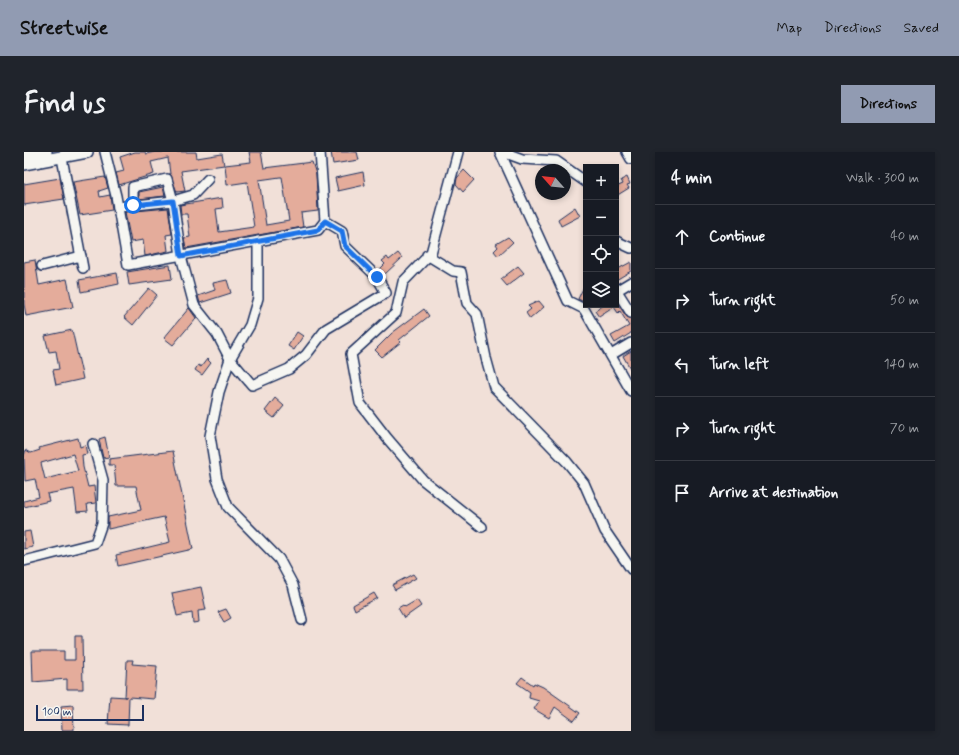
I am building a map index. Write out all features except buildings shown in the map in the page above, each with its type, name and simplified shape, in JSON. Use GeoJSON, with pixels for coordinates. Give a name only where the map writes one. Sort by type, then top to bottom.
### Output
{"type":"FeatureCollection","features":[{"type":"Feature","properties":{"kind":"main road"},"geometry":{"type":"LineString","coordinates":[[24,155],[46,152]]}},
{"type":"Feature","properties":{"kind":"main road"},"geometry":{"type":"LineString","coordinates":[[24,164],[62,158],[87,152]]}},
{"type":"Feature","properties":{"kind":"street"},"geometry":{"type":"LineString","coordinates":[[105,152],[118,207],[128,266],[318,230],[325,221],[320,152]]}},
{"type":"Feature","properties":{"kind":"street"},"geometry":{"type":"LineString","coordinates":[[458,152],[431,253],[427,255],[403,282],[396,313],[351,354],[360,403],[387,438],[423,480],[482,527]]}},
{"type":"Feature","properties":{"kind":"street"},"geometry":{"type":"LineString","coordinates":[[501,152],[522,159],[556,161],[583,180]]}},
{"type":"Feature","properties":{"kind":"street"},"geometry":{"type":"LineString","coordinates":[[501,152],[568,301],[583,306]]}},
{"type":"Feature","properties":{"kind":"street"},"geometry":{"type":"LineString","coordinates":[[627,152],[631,159]]}},
{"type":"Feature","properties":{"kind":"street"},"geometry":{"type":"LineString","coordinates":[[62,158],[83,268]]}},
{"type":"Feature","properties":{"kind":"street"},"geometry":{"type":"LineString","coordinates":[[133,205],[133,187],[167,178],[173,201],[181,256],[194,305],[217,334],[230,359],[252,386],[289,369],[306,355],[326,329],[386,292],[377,277],[345,246],[342,231],[325,221]]}},
{"type":"Feature","properties":{"kind":"street"},"geometry":{"type":"LineString","coordinates":[[118,207],[173,201],[193,195],[208,178]]}},
{"type":"Feature","properties":{"kind":"street"},"geometry":{"type":"LineString","coordinates":[[258,241],[258,298],[250,326],[230,359],[219,392],[210,436],[217,479],[228,506],[279,559],[293,585],[302,620]]}},
{"type":"Feature","properties":{"kind":"street"},"geometry":{"type":"LineString","coordinates":[[619,242],[631,248]]}},
{"type":"Feature","properties":{"kind":"street"},"geometry":{"type":"LineString","coordinates":[[427,255],[453,271],[461,272],[467,303],[477,314],[486,358],[494,387],[567,462],[584,483],[605,531],[631,569]]}},
{"type":"Feature","properties":{"kind":"street"},"geometry":{"type":"LineString","coordinates":[[42,266],[81,256]]}},
{"type":"Feature","properties":{"kind":"street"},"geometry":{"type":"LineString","coordinates":[[619,290],[631,282]]}},
{"type":"Feature","properties":{"kind":"street"},"geometry":{"type":"LineString","coordinates":[[619,294],[631,313]]}},
{"type":"Feature","properties":{"kind":"street"},"geometry":{"type":"LineString","coordinates":[[588,308],[611,355],[630,385]]}},
{"type":"Feature","properties":{"kind":"street"},"geometry":{"type":"LineString","coordinates":[[611,355],[631,343]]}},
{"type":"Feature","properties":{"kind":"street"},"geometry":{"type":"LineString","coordinates":[[24,561],[95,543],[102,523],[103,480],[93,444]]}},
{"type":"Feature","properties":{"kind":"route"},"geometry":{"type":"LineString","coordinates":[[133,205],[173,201],[174,219],[181,256],[318,230],[325,221],[342,231],[345,246],[377,277]]}}]}
